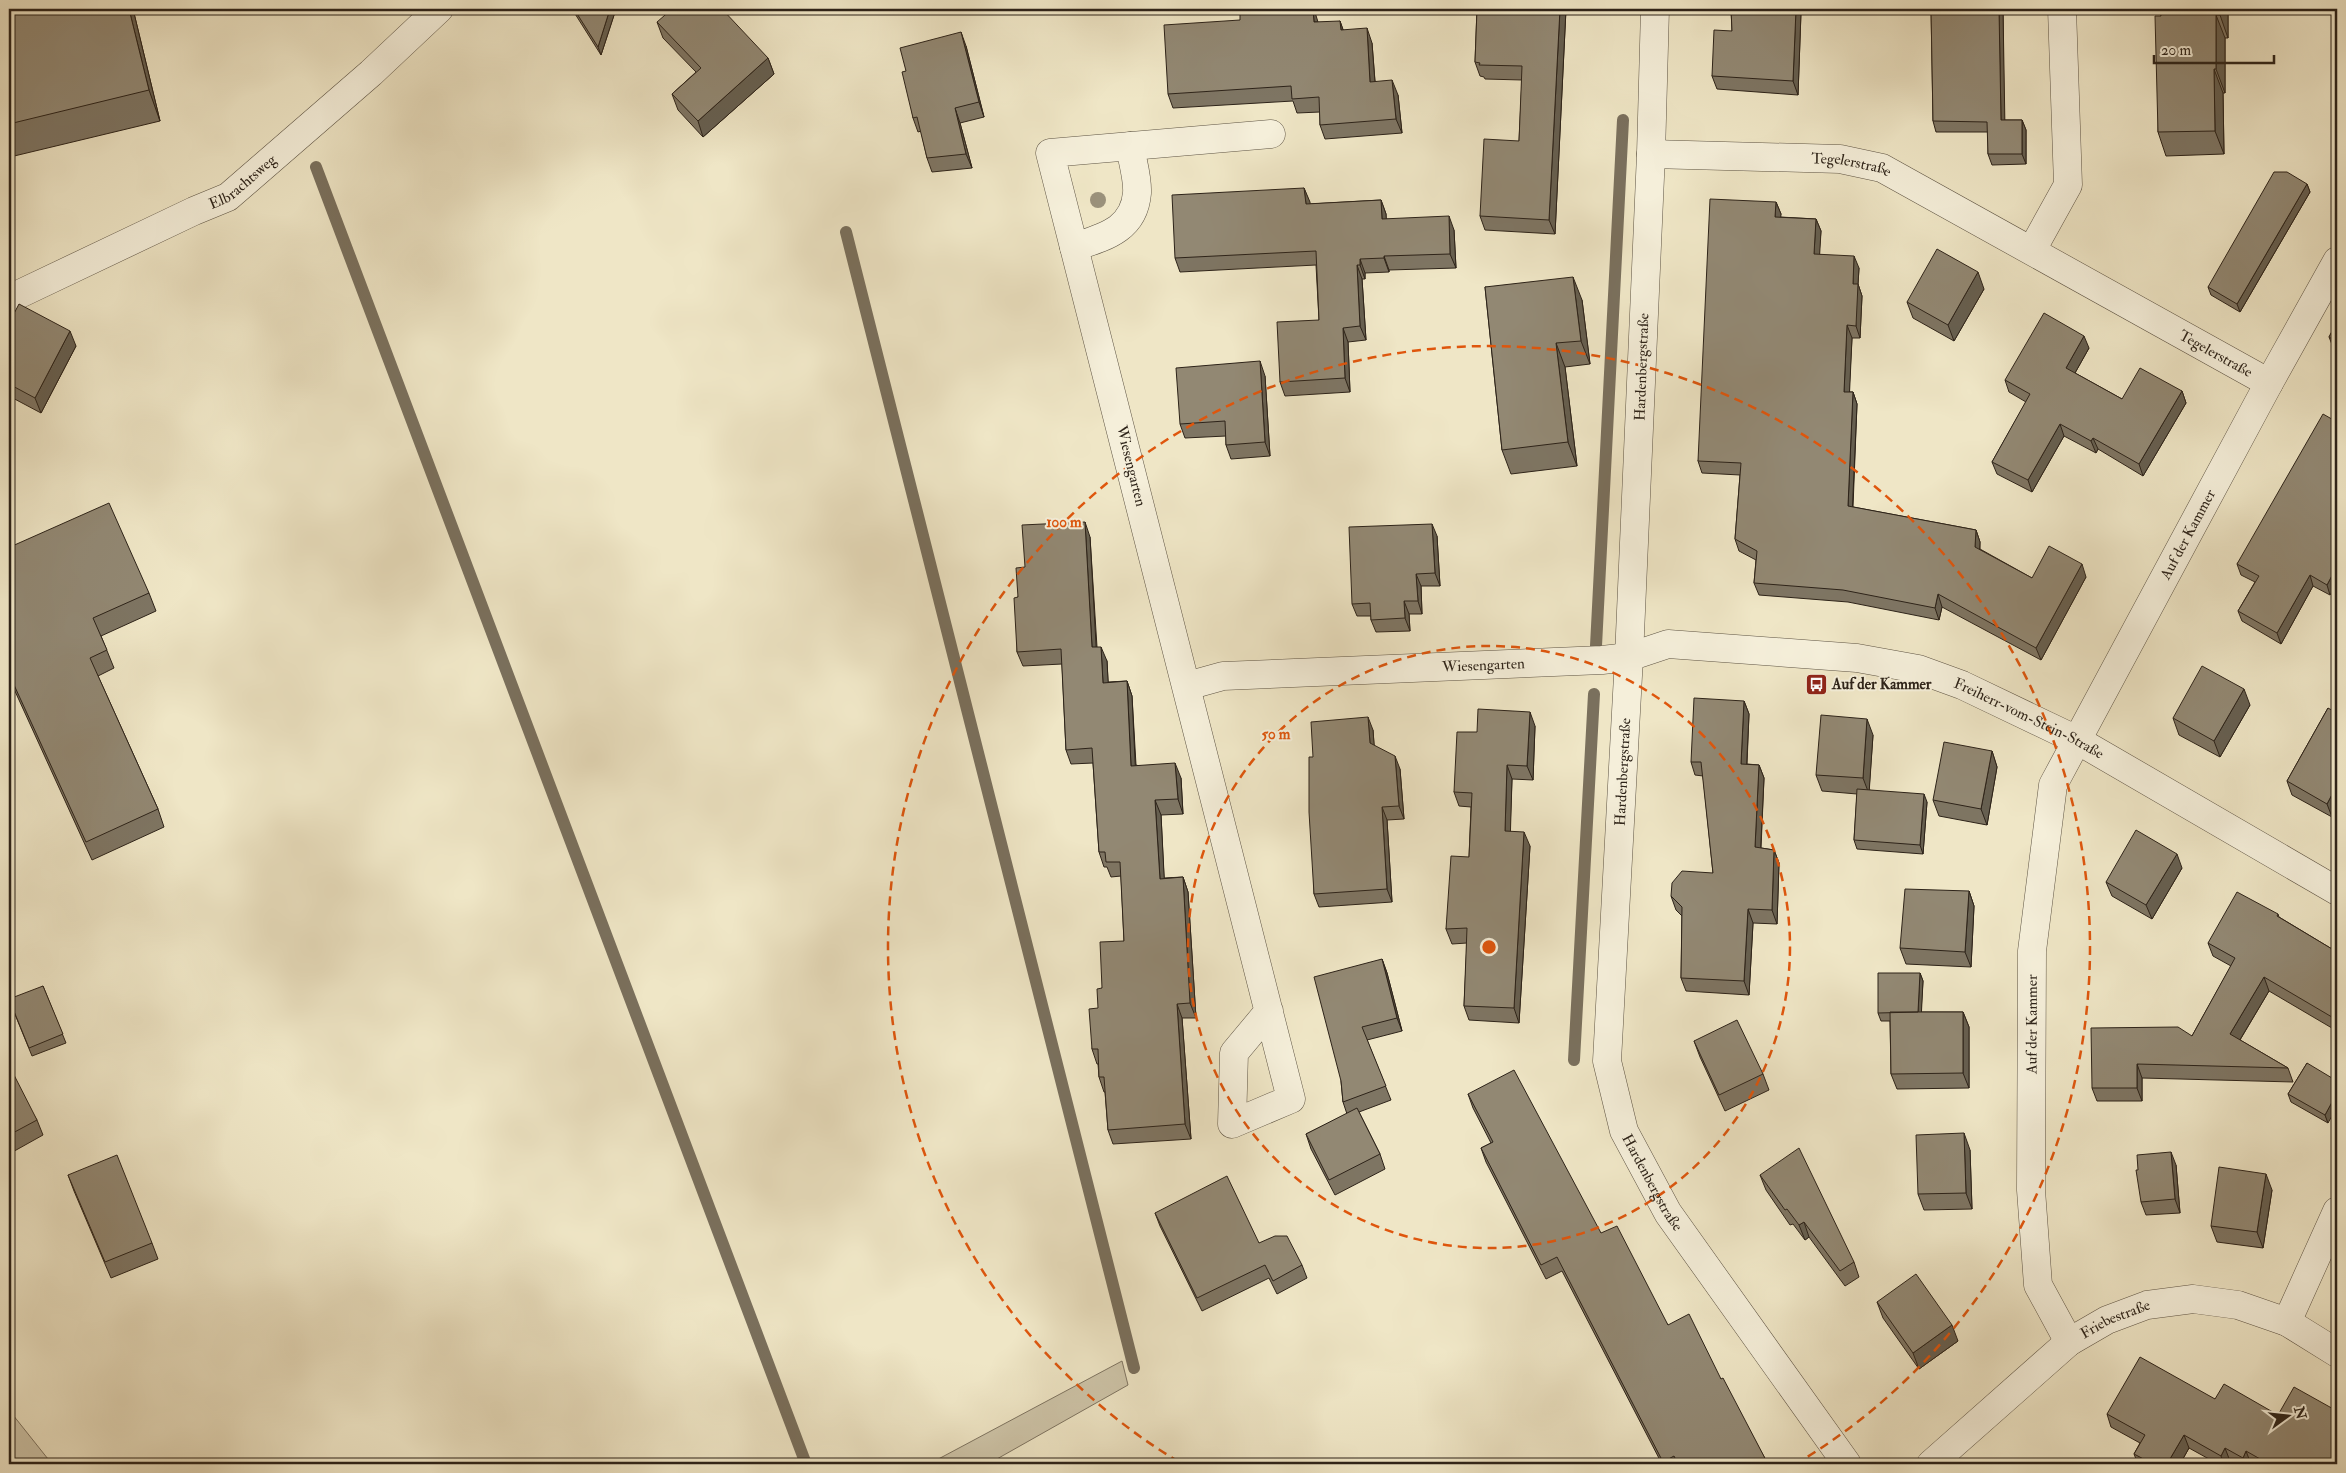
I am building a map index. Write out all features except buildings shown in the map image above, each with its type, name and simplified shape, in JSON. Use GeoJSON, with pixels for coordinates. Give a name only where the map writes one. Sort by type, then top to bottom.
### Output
{"type":"FeatureCollection","features":[{"type":"Feature","properties":{"kind":"street","name":"Elbrachtsweg"},"geometry":{"type":"LineString","coordinates":[[9,299],[194,211],[228,197],[371,73],[439,9]]}},
{"type":"Feature","properties":{"kind":"street","name":"Hardenbergstraße"},"geometry":{"type":"LineString","coordinates":[[1655,9],[1651,154],[1629,657],[1607,1061],[1624,1131],[1668,1213],[1847,1464]]}},
{"type":"Feature","properties":{"kind":"street"},"geometry":{"type":"LineString","coordinates":[[2032,250],[2068,185],[2062,9]]}},
{"type":"Feature","properties":{"kind":"street","name":"Wiesengarten"},"geometry":{"type":"LineString","coordinates":[[1269,1011],[1050,153],[1271,134]]}},
{"type":"Feature","properties":{"kind":"street"},"geometry":{"type":"LineString","coordinates":[[1074,246],[1104,237],[1119,228],[1131,215],[1137,192],[1130,146]]}},
{"type":"Feature","properties":{"kind":"street","name":"Tegelerstraße"},"geometry":{"type":"LineString","coordinates":[[1651,154],[1840,159],[1882,168],[2268,382]]}},
{"type":"Feature","properties":{"kind":"street","name":"Auf der Kammer"},"geometry":{"type":"LineString","coordinates":[[2069,1342],[2038,1286],[2031,1190],[2032,950],[2053,785],[2268,382],[2337,261]]}},
{"type":"Feature","properties":{"kind":"street","name":"Freiherr-vom-Stein-Straße"},"geometry":{"type":"LineString","coordinates":[[1629,657],[1668,644],[1856,658],[1918,669],[1962,685],[2077,740],[2337,891]]}},
{"type":"Feature","properties":{"kind":"street","name":"Wiesengarten"},"geometry":{"type":"LineString","coordinates":[[1187,686],[1223,676],[1629,657]]}},
{"type":"Feature","properties":{"kind":"street"},"geometry":{"type":"LineString","coordinates":[[2287,1322],[2337,1211]]}},
{"type":"Feature","properties":{"kind":"street","name":"Friebestraße"},"geometry":{"type":"LineString","coordinates":[[1931,1464],[2069,1342],[2107,1320],[2147,1306],[2193,1299],[2238,1305],[2287,1322],[2337,1353]]}},
{"type":"Feature","properties":{"kind":"shaded area"},"geometry":{"type":"Polygon","coordinates":[[[1122,1361],[1128,1385],[988,1464],[929,1464],[1122,1361]]]}},
{"type":"Feature","properties":{"kind":"shaded area"},"geometry":{"type":"Polygon","coordinates":[[[9,1410],[52,1464],[9,1464],[9,1410]]]}},
{"type":"Feature","properties":{"kind":"waterway"},"geometry":{"type":"LineString","coordinates":[[1596,646],[1623,120]]}},
{"type":"Feature","properties":{"kind":"waterway"},"geometry":{"type":"LineString","coordinates":[[316,167],[806,1464]]}},
{"type":"Feature","properties":{"kind":"waterway"},"geometry":{"type":"LineString","coordinates":[[846,232],[1134,1368]]}},
{"type":"Feature","properties":{"kind":"waterway"},"geometry":{"type":"LineString","coordinates":[[1574,1060],[1594,694]]}},
{"type":"Feature","properties":{"kind":"place","name":"Auf der Kammer"},"geometry":{"type":"Point","coordinates":[1816,684]}}]}
